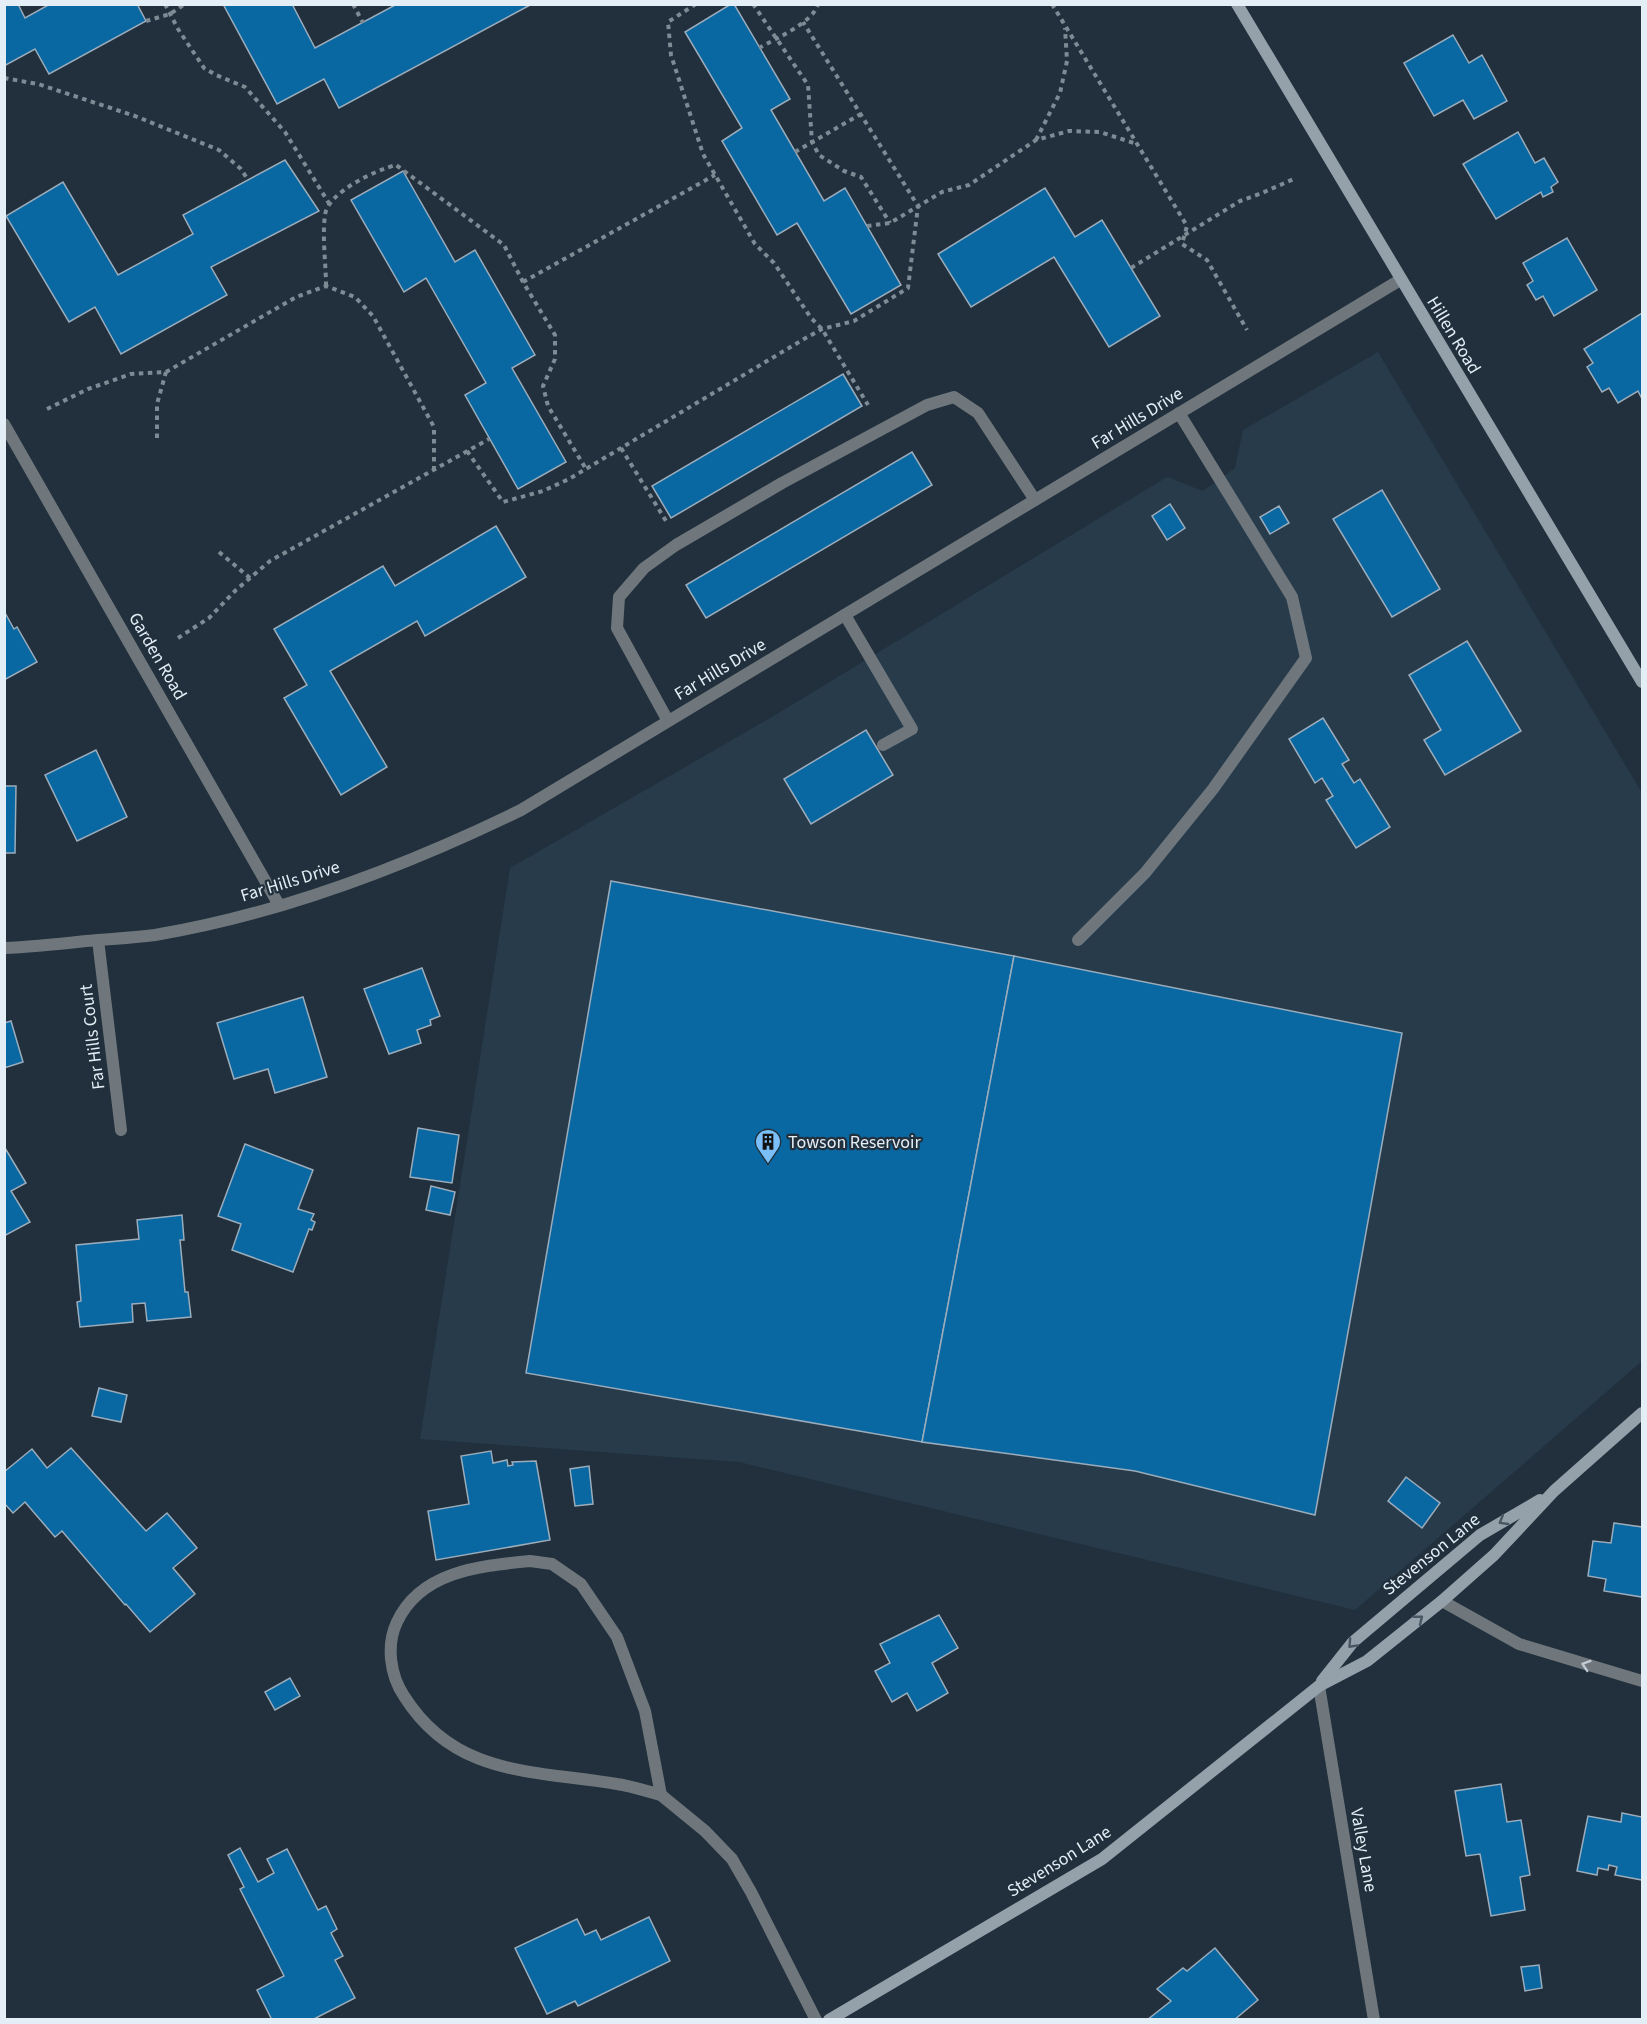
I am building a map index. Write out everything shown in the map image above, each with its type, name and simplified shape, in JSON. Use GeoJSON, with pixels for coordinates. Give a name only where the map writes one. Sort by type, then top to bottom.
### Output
{"type":"FeatureCollection","features":[{"type":"Feature","properties":{"kind":"street","name":"Hillen Road"},"geometry":{"type":"LineString","coordinates":[[1236,4],[1642,682]]}},
{"type":"Feature","properties":{"kind":"street","name":"Far Hills Drive"},"geometry":{"type":"LineString","coordinates":[[4,948],[154,935],[216,922],[279,905],[398,864],[470,835],[521,810],[1400,280]]}},
{"type":"Feature","properties":{"kind":"street"},"geometry":{"type":"LineString","coordinates":[[669,721],[617,628],[619,597],[644,568],[676,545],[782,483],[927,405],[954,397],[978,414],[1035,500]]}},
{"type":"Feature","properties":{"kind":"street"},"geometry":{"type":"LineString","coordinates":[[1078,940],[1145,873],[1213,789],[1306,658],[1292,597],[1179,413]]}},
{"type":"Feature","properties":{"kind":"street","name":"Garden Road"},"geometry":{"type":"LineString","coordinates":[[4,424],[279,905]]}},
{"type":"Feature","properties":{"kind":"street"},"geometry":{"type":"LineString","coordinates":[[845,615],[912,729],[883,745]]}},
{"type":"Feature","properties":{"kind":"street","name":"Far Hills Court"},"geometry":{"type":"LineString","coordinates":[[98,940],[121,1130]]}},
{"type":"Feature","properties":{"kind":"street","name":"Stevenson Lane"},"geometry":{"type":"LineString","coordinates":[[830,2019],[1102,1859],[1318,1686],[1367,1661],[1442,1601],[1494,1555],[1554,1491],[1642,1413]]}},
{"type":"Feature","properties":{"kind":"street","name":"Stevenson Lane"},"geometry":{"type":"LineString","coordinates":[[1318,1686],[1353,1642],[1480,1535],[1554,1491]]}},
{"type":"Feature","properties":{"kind":"street"},"geometry":{"type":"LineString","coordinates":[[661,1796],[645,1711],[617,1637],[581,1584],[552,1564],[530,1561],[498,1564],[455,1572],[423,1590],[402,1612],[392,1633],[392,1667],[399,1688],[417,1717],[442,1740],[480,1760],[533,1773],[619,1784],[661,1796],[705,1831],[732,1859],[816,2019]]}},
{"type":"Feature","properties":{"kind":"street"},"geometry":{"type":"LineString","coordinates":[[1442,1601],[1519,1644],[1642,1681]]}},
{"type":"Feature","properties":{"kind":"street","name":"Valley Lane"},"geometry":{"type":"LineString","coordinates":[[1318,1686],[1374,2019]]}},
{"type":"Feature","properties":{"kind":"path"},"geometry":{"type":"LineString","coordinates":[[165,4],[204,68],[245,87],[285,132],[330,205]]}},
{"type":"Feature","properties":{"kind":"path"},"geometry":{"type":"LineString","coordinates":[[146,21],[170,14],[185,4]]}},
{"type":"Feature","properties":{"kind":"path"},"geometry":{"type":"LineString","coordinates":[[353,4],[363,22]]}},
{"type":"Feature","properties":{"kind":"path"},"geometry":{"type":"LineString","coordinates":[[696,4],[668,22],[671,55],[703,154],[755,244],[774,263],[810,318],[822,329],[868,404],[865,409]]}},
{"type":"Feature","properties":{"kind":"path"},"geometry":{"type":"LineString","coordinates":[[753,4],[808,85],[812,142],[819,155],[844,171],[861,177],[890,223]]}},
{"type":"Feature","properties":{"kind":"path"},"geometry":{"type":"LineString","coordinates":[[759,48],[803,22],[817,11],[818,4]]}},
{"type":"Feature","properties":{"kind":"path"},"geometry":{"type":"LineString","coordinates":[[1052,4],[1187,226],[1182,244],[1207,260],[1247,330]]}},
{"type":"Feature","properties":{"kind":"path"},"geometry":{"type":"LineString","coordinates":[[467,451],[503,502],[543,491],[586,469],[822,329],[854,321],[908,288],[918,206],[803,22]]}},
{"type":"Feature","properties":{"kind":"path"},"geometry":{"type":"LineString","coordinates":[[1036,140],[1060,93],[1067,60],[1065,26]]}},
{"type":"Feature","properties":{"kind":"path"},"geometry":{"type":"LineString","coordinates":[[4,78],[38,84],[135,116],[219,150],[241,169],[248,180]]}},
{"type":"Feature","properties":{"kind":"path"},"geometry":{"type":"LineString","coordinates":[[795,152],[861,114]]}},
{"type":"Feature","properties":{"kind":"path"},"geometry":{"type":"LineString","coordinates":[[867,226],[890,223],[942,192],[969,185],[1036,140],[1069,131],[1100,132],[1137,144]]}},
{"type":"Feature","properties":{"kind":"path"},"geometry":{"type":"LineString","coordinates":[[326,286],[325,212],[341,191],[379,170],[396,165],[504,245],[523,282],[555,334],[555,359],[543,386],[548,406],[586,469]]}},
{"type":"Feature","properties":{"kind":"path"},"geometry":{"type":"LineString","coordinates":[[523,282],[715,175]]}},
{"type":"Feature","properties":{"kind":"path"},"geometry":{"type":"LineString","coordinates":[[1131,268],[1240,201],[1262,194],[1296,178]]}},
{"type":"Feature","properties":{"kind":"path"},"geometry":{"type":"LineString","coordinates":[[47,409],[88,389],[131,374],[166,372],[296,297],[326,286],[355,297],[372,316],[434,427],[434,469]]}},
{"type":"Feature","properties":{"kind":"path"},"geometry":{"type":"LineString","coordinates":[[157,438],[157,404],[166,372]]}},
{"type":"Feature","properties":{"kind":"path"},"geometry":{"type":"LineString","coordinates":[[178,638],[209,618],[270,561],[489,439]]}},
{"type":"Feature","properties":{"kind":"path"},"geometry":{"type":"LineString","coordinates":[[621,448],[668,526]]}},
{"type":"Feature","properties":{"kind":"path"},"geometry":{"type":"LineString","coordinates":[[219,552],[250,578]]}},
{"type":"Feature","properties":{"kind":"shaded area","name":"Towson Reservoir"},"geometry":{"type":"Polygon","coordinates":[[[1378,352],[1642,793],[1642,1361],[1355,1610],[739,1462],[420,1439],[510,868],[772,717],[1167,477],[1203,491],[1235,468],[1243,430],[1378,352]]]}},
{"type":"Feature","properties":{"kind":"building"},"geometry":{"type":"Polygon","coordinates":[[[4,4],[18,4],[25,18],[50,4],[137,4],[146,21],[49,74],[35,49],[4,66],[4,4]]]}},
{"type":"Feature","properties":{"kind":"building"},"geometry":{"type":"Polygon","coordinates":[[[223,4],[292,4],[315,48],[397,4],[532,4],[339,108],[324,79],[277,104],[223,4]]]}},
{"type":"Feature","properties":{"kind":"building"},"geometry":{"type":"Polygon","coordinates":[[[734,4],[790,99],[771,110],[824,201],[845,188],[901,285],[851,314],[797,223],[777,235],[722,141],[742,128],[685,32],[734,4]]]}},
{"type":"Feature","properties":{"kind":"building"},"geometry":{"type":"Polygon","coordinates":[[[1453,35],[1469,63],[1482,55],[1507,101],[1474,119],[1463,100],[1434,116],[1404,63],[1453,35]]]}},
{"type":"Feature","properties":{"kind":"building"},"geometry":{"type":"Polygon","coordinates":[[[1518,132],[1535,163],[1544,158],[1558,182],[1551,187],[1553,192],[1543,197],[1541,192],[1496,219],[1463,164],[1518,132]]]}},
{"type":"Feature","properties":{"kind":"building"},"geometry":{"type":"Polygon","coordinates":[[[285,160],[319,211],[211,267],[227,295],[121,354],[95,307],[69,322],[6,216],[63,182],[118,275],[193,234],[183,215],[285,160]]]}},
{"type":"Feature","properties":{"kind":"building"},"geometry":{"type":"Polygon","coordinates":[[[403,171],[455,262],[475,250],[535,355],[512,368],[566,462],[518,489],[465,395],[486,383],[426,278],[404,292],[351,200],[403,171]]]}},
{"type":"Feature","properties":{"kind":"building"},"geometry":{"type":"Polygon","coordinates":[[[1045,188],[1075,237],[1102,220],[1160,316],[1109,347],[1054,257],[971,307],[938,254],[1045,188]]]}},
{"type":"Feature","properties":{"kind":"building"},"geometry":{"type":"Polygon","coordinates":[[[1567,238],[1597,290],[1554,316],[1543,296],[1536,300],[1527,285],[1533,281],[1523,263],[1567,238]]]}},
{"type":"Feature","properties":{"kind":"building"},"geometry":{"type":"Polygon","coordinates":[[[1642,313],[1642,399],[1638,391],[1618,403],[1609,388],[1602,392],[1587,367],[1593,363],[1584,349],[1642,313]]]}},
{"type":"Feature","properties":{"kind":"building"},"geometry":{"type":"Polygon","coordinates":[[[843,374],[862,406],[671,518],[652,486],[843,374]]]}},
{"type":"Feature","properties":{"kind":"building"},"geometry":{"type":"Polygon","coordinates":[[[912,452],[932,485],[706,618],[686,585],[912,452]]]}},
{"type":"Feature","properties":{"kind":"building"},"geometry":{"type":"Polygon","coordinates":[[[1382,490],[1440,589],[1392,617],[1333,519],[1382,490]]]}},
{"type":"Feature","properties":{"kind":"building"},"geometry":{"type":"Polygon","coordinates":[[[1170,504],[1185,528],[1167,540],[1152,516],[1170,504]]]}},
{"type":"Feature","properties":{"kind":"building"},"geometry":{"type":"Polygon","coordinates":[[[1279,506],[1289,523],[1270,534],[1260,517],[1279,506]]]}},
{"type":"Feature","properties":{"kind":"building"},"geometry":{"type":"Polygon","coordinates":[[[496,526],[526,577],[425,636],[417,621],[330,671],[387,767],[341,795],[284,698],[307,685],[274,629],[383,566],[395,586],[496,526]]]}},
{"type":"Feature","properties":{"kind":"building"},"geometry":{"type":"Polygon","coordinates":[[[4,611],[14,629],[17,627],[37,662],[4,680],[4,611]]]}},
{"type":"Feature","properties":{"kind":"building"},"geometry":{"type":"Polygon","coordinates":[[[1467,641],[1521,731],[1445,775],[1424,740],[1441,730],[1409,675],[1467,641]]]}},
{"type":"Feature","properties":{"kind":"building"},"geometry":{"type":"Polygon","coordinates":[[[1323,718],[1349,760],[1342,764],[1354,783],[1360,779],[1390,827],[1356,848],[1326,800],[1333,796],[1322,778],[1315,783],[1289,739],[1323,718]]]}},
{"type":"Feature","properties":{"kind":"building"},"geometry":{"type":"Polygon","coordinates":[[[866,730],[893,775],[811,824],[784,779],[866,730]]]}},
{"type":"Feature","properties":{"kind":"building"},"geometry":{"type":"Polygon","coordinates":[[[96,750],[127,817],[77,841],[45,775],[96,750]]]}},
{"type":"Feature","properties":{"kind":"building"},"geometry":{"type":"Polygon","coordinates":[[[4,786],[16,786],[15,853],[4,853],[4,786]]]}},
{"type":"Feature","properties":{"kind":"building","name":"Towson Reservoir"},"geometry":{"type":"Polygon","coordinates":[[[611,881],[1014,956],[922,1442],[526,1373],[611,881]]]}},
{"type":"Feature","properties":{"kind":"building"},"geometry":{"type":"Polygon","coordinates":[[[1014,956],[1402,1033],[1315,1515],[1135,1471],[922,1442],[1014,956]]]}},
{"type":"Feature","properties":{"kind":"building"},"geometry":{"type":"Polygon","coordinates":[[[422,968],[440,1016],[430,1020],[431,1025],[417,1030],[421,1043],[389,1054],[364,989],[422,968]]]}},
{"type":"Feature","properties":{"kind":"building"},"geometry":{"type":"Polygon","coordinates":[[[303,997],[327,1077],[275,1093],[268,1069],[234,1079],[217,1023],[303,997]]]}},
{"type":"Feature","properties":{"kind":"building"},"geometry":{"type":"Polygon","coordinates":[[[11,1021],[23,1062],[4,1068],[4,1023],[11,1021]]]}},
{"type":"Feature","properties":{"kind":"building"},"geometry":{"type":"Polygon","coordinates":[[[418,1128],[459,1135],[452,1183],[410,1177],[418,1128]]]}},
{"type":"Feature","properties":{"kind":"building"},"geometry":{"type":"Polygon","coordinates":[[[245,1144],[313,1170],[298,1209],[314,1214],[311,1220],[315,1222],[312,1230],[309,1229],[293,1272],[232,1250],[241,1224],[218,1216],[245,1144]]]}},
{"type":"Feature","properties":{"kind":"building"},"geometry":{"type":"Polygon","coordinates":[[[5,1148],[26,1183],[11,1191],[30,1222],[4,1236],[5,1148]]]}},
{"type":"Feature","properties":{"kind":"building"},"geometry":{"type":"Polygon","coordinates":[[[431,1186],[455,1192],[450,1215],[426,1210],[431,1186]]]}},
{"type":"Feature","properties":{"kind":"building"},"geometry":{"type":"Polygon","coordinates":[[[182,1215],[184,1240],[180,1240],[185,1292],[188,1292],[191,1317],[147,1321],[145,1303],[132,1304],[133,1322],[80,1327],[77,1302],[81,1301],[76,1245],[139,1239],[137,1220],[182,1215]]]}},
{"type":"Feature","properties":{"kind":"building"},"geometry":{"type":"Polygon","coordinates":[[[99,1388],[127,1395],[121,1422],[92,1416],[99,1388]]]}},
{"type":"Feature","properties":{"kind":"building"},"geometry":{"type":"Polygon","coordinates":[[[71,1448],[146,1531],[167,1513],[197,1548],[173,1568],[195,1594],[150,1632],[62,1531],[55,1537],[25,1502],[13,1513],[4,1503],[4,1472],[32,1449],[47,1468],[71,1448]]]}},
{"type":"Feature","properties":{"kind":"building"},"geometry":{"type":"Polygon","coordinates":[[[491,1451],[493,1463],[507,1460],[508,1466],[513,1465],[512,1462],[536,1461],[550,1540],[436,1560],[428,1511],[469,1504],[461,1456],[491,1451]]]}},
{"type":"Feature","properties":{"kind":"building"},"geometry":{"type":"Polygon","coordinates":[[[589,1466],[593,1504],[575,1506],[570,1469],[589,1466]]]}},
{"type":"Feature","properties":{"kind":"building"},"geometry":{"type":"Polygon","coordinates":[[[1406,1477],[1440,1503],[1422,1528],[1388,1501],[1406,1477]]]}},
{"type":"Feature","properties":{"kind":"building"},"geometry":{"type":"Polygon","coordinates":[[[1614,1523],[1642,1527],[1642,1597],[1604,1591],[1606,1579],[1588,1576],[1593,1541],[1611,1543],[1614,1523]]]}},
{"type":"Feature","properties":{"kind":"building"},"geometry":{"type":"Polygon","coordinates":[[[939,1615],[958,1648],[932,1663],[948,1693],[917,1711],[907,1693],[892,1702],[875,1671],[890,1663],[880,1644],[939,1615]]]}},
{"type":"Feature","properties":{"kind":"building"},"geometry":{"type":"Polygon","coordinates":[[[290,1678],[300,1696],[275,1710],[265,1692],[290,1678]]]}},
{"type":"Feature","properties":{"kind":"building"},"geometry":{"type":"Polygon","coordinates":[[[1501,1784],[1507,1822],[1521,1820],[1530,1875],[1520,1877],[1525,1910],[1491,1916],[1480,1854],[1466,1856],[1455,1791],[1501,1784]]]}},
{"type":"Feature","properties":{"kind":"building"},"geometry":{"type":"Polygon","coordinates":[[[1622,1813],[1642,1817],[1642,1880],[1615,1875],[1617,1867],[1609,1865],[1608,1870],[1598,1868],[1597,1875],[1577,1871],[1588,1816],[1621,1822],[1622,1813]]]}},
{"type":"Feature","properties":{"kind":"building"},"geometry":{"type":"Polygon","coordinates":[[[240,1848],[258,1882],[274,1873],[267,1859],[287,1849],[318,1910],[326,1906],[337,1929],[331,1933],[343,1956],[335,1960],[355,1998],[312,2020],[272,2020],[257,1990],[284,1976],[240,1889],[244,1887],[228,1855],[240,1848]]]}},
{"type":"Feature","properties":{"kind":"building"},"geometry":{"type":"Polygon","coordinates":[[[649,1917],[670,1961],[578,2006],[575,2001],[547,2014],[515,1948],[577,1919],[585,1935],[596,1930],[601,1940],[649,1917]]]}},
{"type":"Feature","properties":{"kind":"building"},"geometry":{"type":"Polygon","coordinates":[[[1215,1948],[1258,2000],[1234,2020],[1147,2020],[1171,2001],[1157,1989],[1183,1968],[1187,1971],[1215,1948]]]}},
{"type":"Feature","properties":{"kind":"building"},"geometry":{"type":"Polygon","coordinates":[[[1539,1965],[1542,1988],[1525,1991],[1521,1967],[1539,1965]]]}},
{"type":"Feature","properties":{"kind":"place","name":"Towson Reservoir"},"geometry":{"type":"Point","coordinates":[768,1165]}}]}
